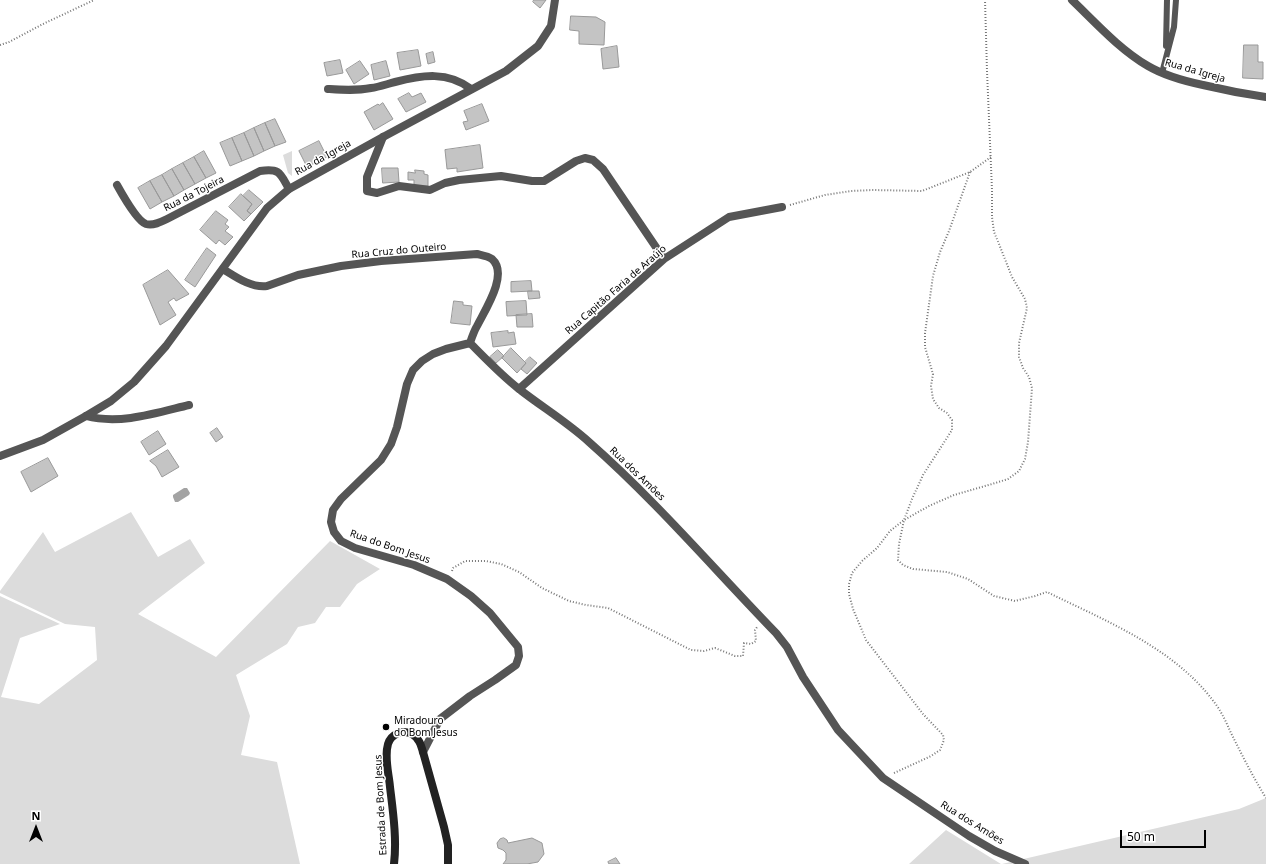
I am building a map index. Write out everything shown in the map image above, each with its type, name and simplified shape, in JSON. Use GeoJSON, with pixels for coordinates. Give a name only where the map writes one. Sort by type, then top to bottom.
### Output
{"type":"FeatureCollection","features":[{"type":"Feature","properties":{"kind":"main road","name":"Estrada de Bom Jesus"},"geometry":{"type":"LineString","coordinates":[[394,864],[391,797],[386,756],[388,743],[394,735],[400,732],[413,734],[419,740],[444,827],[448,845],[448,864]]}},
{"type":"Feature","properties":{"kind":"street","name":"Rua da Igreja"},"geometry":{"type":"LineString","coordinates":[[0,456],[43,440],[111,401],[134,382],[166,346],[267,208],[289,189],[506,71],[538,46],[550,26],[554,0]]}},
{"type":"Feature","properties":{"kind":"street","name":"Rua da Igreja"},"geometry":{"type":"LineString","coordinates":[[1072,0],[1118,45],[1149,67],[1184,81],[1235,93],[1266,97]]}},
{"type":"Feature","properties":{"kind":"street"},"geometry":{"type":"LineString","coordinates":[[328,89],[350,91],[373,88],[422,76],[452,78],[471,89]]}},
{"type":"Feature","properties":{"kind":"street"},"geometry":{"type":"LineString","coordinates":[[383,137],[367,177],[367,191],[377,193],[399,186],[430,190],[445,183],[460,180],[501,176],[532,181],[544,181],[576,161],[585,158],[593,160],[603,169],[664,259]]}},
{"type":"Feature","properties":{"kind":"street","name":"Rua da Tojeira"},"geometry":{"type":"LineString","coordinates":[[117,185],[140,221],[146,224],[156,224],[167,219],[260,171],[272,169],[280,173],[289,189]]}},
{"type":"Feature","properties":{"kind":"street","name":"Rua Capitão Faria de Araújo"},"geometry":{"type":"LineString","coordinates":[[519,389],[664,259],[729,217],[782,207]]}},
{"type":"Feature","properties":{"kind":"street","name":"Rua Cruz do Outeiro"},"geometry":{"type":"LineString","coordinates":[[223,268],[244,281],[256,286],[267,286],[298,275],[341,266],[381,261],[477,254],[488,256],[492,260],[497,270],[496,285],[470,343]]}},
{"type":"Feature","properties":{"kind":"street","name":"Rua dos Amões"},"geometry":{"type":"LineString","coordinates":[[470,343],[519,389],[571,426],[622,472],[665,516],[776,633],[787,647],[803,676],[838,730],[883,778],[969,836],[995,851],[1025,864]]}},
{"type":"Feature","properties":{"kind":"street","name":"Rua do Bom Jesus"},"geometry":{"type":"LineString","coordinates":[[423,752],[440,719],[516,664],[519,656],[518,647],[490,613],[471,596],[447,579],[414,565],[355,548],[341,541],[334,532],[331,522],[333,510],[341,498],[381,460],[391,444],[397,427],[407,384],[413,370],[422,361],[433,354],[470,343]]}},
{"type":"Feature","properties":{"kind":"street"},"geometry":{"type":"LineString","coordinates":[[86,416],[98,419],[120,419],[153,414],[189,405]]}},
{"type":"Feature","properties":{"kind":"lane"},"geometry":{"type":"LineString","coordinates":[[1166,55],[1168,0]]}},
{"type":"Feature","properties":{"kind":"lane"},"geometry":{"type":"LineString","coordinates":[[1162,73],[1174,27],[1176,0]]}},
{"type":"Feature","properties":{"kind":"path"},"geometry":{"type":"LineString","coordinates":[[0,45],[94,0]]}},
{"type":"Feature","properties":{"kind":"path"},"geometry":{"type":"LineString","coordinates":[[883,778],[931,756],[940,750],[944,740],[943,735],[923,714],[866,640],[853,609],[849,594],[849,584],[852,573],[862,561],[877,548],[890,532],[904,520],[954,494],[1008,479],[1019,471],[1025,459],[1032,388],[1029,377],[1023,368],[1019,357],[1019,343],[1027,308],[1025,299],[1012,277],[994,232],[992,217],[985,0]]}},
{"type":"Feature","properties":{"kind":"path"},"geometry":{"type":"LineString","coordinates":[[782,207],[825,195],[851,191],[922,191],[970,172],[990,157]]}},
{"type":"Feature","properties":{"kind":"path"},"geometry":{"type":"LineString","coordinates":[[970,172],[940,252],[933,276],[925,332],[925,347],[933,374],[931,386],[933,399],[939,408],[947,413],[952,420],[952,430],[923,475],[912,499],[904,520],[899,544],[898,560],[903,565],[914,569],[947,572],[968,579],[994,596],[1015,601],[1048,592],[1132,634],[1160,651],[1204,690],[1218,708],[1257,784],[1266,798]]}},
{"type":"Feature","properties":{"kind":"path"},"geometry":{"type":"LineString","coordinates":[[447,579],[453,568],[465,561],[486,561],[501,564],[519,572],[542,588],[569,601],[608,608],[691,650],[704,651],[715,648],[735,656],[743,656],[744,643],[752,644],[756,641],[755,630],[763,620]]}},
{"type":"Feature","properties":{"kind":"shaded area"},"geometry":{"type":"Polygon","coordinates":[[[292,151],[292,176],[288,173],[283,155],[292,151]]]}},
{"type":"Feature","properties":{"kind":"shaded area"},"geometry":{"type":"Polygon","coordinates":[[[184,488],[187,488],[190,493],[189,495],[178,502],[175,502],[173,495],[184,488]]]}},
{"type":"Feature","properties":{"kind":"shaded area"},"geometry":{"type":"Polygon","coordinates":[[[131,512],[158,557],[190,539],[205,563],[138,614],[216,657],[330,541],[380,569],[357,584],[340,607],[326,607],[315,623],[298,627],[287,644],[236,675],[250,716],[241,755],[277,762],[300,864],[0,864],[0,596],[60,624],[20,638],[1,697],[39,704],[97,660],[95,627],[65,624],[0,593],[0,591],[43,532],[55,552],[131,512]]]}},
{"type":"Feature","properties":{"kind":"shaded area"},"geometry":{"type":"Polygon","coordinates":[[[1266,798],[1266,864],[1002,864],[1239,809],[1266,798]]]}},
{"type":"Feature","properties":{"kind":"shaded area"},"geometry":{"type":"Polygon","coordinates":[[[946,830],[1001,864],[909,864],[946,830]]]}},
{"type":"Feature","properties":{"kind":"building"},"geometry":{"type":"Polygon","coordinates":[[[534,0],[546,0],[540,8],[533,2],[534,0]]]}},
{"type":"Feature","properties":{"kind":"building"},"geometry":{"type":"Polygon","coordinates":[[[571,16],[596,17],[605,22],[604,45],[579,44],[579,31],[570,30],[571,16]]]}},
{"type":"Feature","properties":{"kind":"building"},"geometry":{"type":"Polygon","coordinates":[[[1244,45],[1258,45],[1258,62],[1263,62],[1263,79],[1243,78],[1244,45]]]}},
{"type":"Feature","properties":{"kind":"building"},"geometry":{"type":"Polygon","coordinates":[[[617,46],[619,67],[603,69],[601,49],[617,46]]]}},
{"type":"Feature","properties":{"kind":"building"},"geometry":{"type":"Polygon","coordinates":[[[418,50],[421,66],[400,70],[397,53],[418,50]]]}},
{"type":"Feature","properties":{"kind":"building"},"geometry":{"type":"Polygon","coordinates":[[[433,52],[435,62],[428,64],[426,54],[433,52]]]}},
{"type":"Feature","properties":{"kind":"building"},"geometry":{"type":"Polygon","coordinates":[[[340,60],[343,73],[327,76],[324,63],[340,60]]]}},
{"type":"Feature","properties":{"kind":"building"},"geometry":{"type":"Polygon","coordinates":[[[360,61],[369,74],[354,84],[346,70],[360,61]]]}},
{"type":"Feature","properties":{"kind":"building"},"geometry":{"type":"Polygon","coordinates":[[[386,61],[390,76],[374,80],[371,65],[386,61]]]}},
{"type":"Feature","properties":{"kind":"building"},"geometry":{"type":"Polygon","coordinates":[[[409,93],[412,97],[421,93],[426,102],[406,112],[398,99],[409,93]]]}},
{"type":"Feature","properties":{"kind":"building"},"geometry":{"type":"Polygon","coordinates":[[[383,103],[393,119],[374,130],[364,112],[378,104],[383,103]]]}},
{"type":"Feature","properties":{"kind":"building"},"geometry":{"type":"Polygon","coordinates":[[[482,104],[489,121],[466,130],[463,122],[468,121],[464,111],[482,104]]]}},
{"type":"Feature","properties":{"kind":"building"},"geometry":{"type":"Polygon","coordinates":[[[275,119],[286,142],[275,146],[265,123],[275,119]]]}},
{"type":"Feature","properties":{"kind":"building"},"geometry":{"type":"Polygon","coordinates":[[[265,123],[275,146],[264,151],[254,128],[265,123]]]}},
{"type":"Feature","properties":{"kind":"building"},"geometry":{"type":"Polygon","coordinates":[[[254,128],[264,151],[254,156],[244,133],[254,128]]]}},
{"type":"Feature","properties":{"kind":"building"},"geometry":{"type":"Polygon","coordinates":[[[244,133],[254,156],[242,161],[232,138],[244,133]]]}},
{"type":"Feature","properties":{"kind":"building"},"geometry":{"type":"Polygon","coordinates":[[[232,138],[242,161],[230,166],[220,143],[232,138]]]}},
{"type":"Feature","properties":{"kind":"building"},"geometry":{"type":"Polygon","coordinates":[[[319,141],[327,157],[307,167],[299,151],[319,141]]]}},
{"type":"Feature","properties":{"kind":"building"},"geometry":{"type":"Polygon","coordinates":[[[480,145],[483,168],[457,172],[457,168],[447,169],[445,150],[480,145]]]}},
{"type":"Feature","properties":{"kind":"building"},"geometry":{"type":"Polygon","coordinates":[[[204,151],[216,173],[206,178],[194,157],[204,151]]]}},
{"type":"Feature","properties":{"kind":"building"},"geometry":{"type":"Polygon","coordinates":[[[194,157],[206,178],[195,184],[183,163],[194,157]]]}},
{"type":"Feature","properties":{"kind":"building"},"geometry":{"type":"Polygon","coordinates":[[[183,163],[195,184],[184,190],[172,169],[183,163]]]}},
{"type":"Feature","properties":{"kind":"building"},"geometry":{"type":"Polygon","coordinates":[[[382,168],[398,168],[399,182],[383,183],[382,168]]]}},
{"type":"Feature","properties":{"kind":"building"},"geometry":{"type":"Polygon","coordinates":[[[172,169],[184,190],[174,196],[162,175],[172,169]]]}},
{"type":"Feature","properties":{"kind":"building"},"geometry":{"type":"Polygon","coordinates":[[[415,170],[424,171],[424,174],[428,175],[428,186],[414,186],[414,180],[408,180],[408,172],[415,173],[415,170]]]}},
{"type":"Feature","properties":{"kind":"building"},"geometry":{"type":"Polygon","coordinates":[[[162,175],[174,196],[162,202],[150,181],[162,175]]]}},
{"type":"Feature","properties":{"kind":"building"},"geometry":{"type":"Polygon","coordinates":[[[150,181],[162,202],[150,209],[138,188],[150,181]]]}},
{"type":"Feature","properties":{"kind":"building"},"geometry":{"type":"Polygon","coordinates":[[[249,190],[263,202],[251,214],[247,211],[252,204],[243,196],[249,190]]]}},
{"type":"Feature","properties":{"kind":"building"},"geometry":{"type":"Polygon","coordinates":[[[241,194],[252,204],[247,211],[251,214],[244,221],[229,207],[241,194]]]}},
{"type":"Feature","properties":{"kind":"building"},"geometry":{"type":"Polygon","coordinates":[[[216,211],[228,220],[225,224],[229,227],[225,231],[233,237],[225,245],[219,240],[216,244],[200,230],[216,211]]]}},
{"type":"Feature","properties":{"kind":"building"},"geometry":{"type":"Polygon","coordinates":[[[207,248],[216,255],[195,287],[185,280],[207,248]]]}},
{"type":"Feature","properties":{"kind":"building"},"geometry":{"type":"Polygon","coordinates":[[[168,270],[189,294],[176,301],[174,298],[168,302],[176,315],[160,325],[143,285],[168,270]]]}},
{"type":"Feature","properties":{"kind":"building"},"geometry":{"type":"Polygon","coordinates":[[[531,281],[532,291],[511,292],[511,282],[531,281]]]}},
{"type":"Feature","properties":{"kind":"building"},"geometry":{"type":"Polygon","coordinates":[[[528,291],[539,291],[540,298],[529,299],[528,291]]]}},
{"type":"Feature","properties":{"kind":"building"},"geometry":{"type":"Polygon","coordinates":[[[454,301],[463,302],[463,305],[472,306],[470,325],[451,323],[454,301]]]}},
{"type":"Feature","properties":{"kind":"building"},"geometry":{"type":"Polygon","coordinates":[[[526,301],[527,315],[507,316],[506,302],[526,301]]]}},
{"type":"Feature","properties":{"kind":"building"},"geometry":{"type":"Polygon","coordinates":[[[532,314],[533,327],[517,327],[516,315],[532,314]]]}},
{"type":"Feature","properties":{"kind":"building"},"geometry":{"type":"Polygon","coordinates":[[[508,331],[508,333],[514,332],[516,344],[493,347],[491,333],[508,331]]]}},
{"type":"Feature","properties":{"kind":"building"},"geometry":{"type":"Polygon","coordinates":[[[511,348],[526,363],[517,373],[502,358],[511,348]]]}},
{"type":"Feature","properties":{"kind":"building"},"geometry":{"type":"Polygon","coordinates":[[[498,350],[504,356],[496,363],[490,357],[498,350]]]}},
{"type":"Feature","properties":{"kind":"building"},"geometry":{"type":"Polygon","coordinates":[[[530,357],[537,363],[527,374],[521,369],[530,357]]]}},
{"type":"Feature","properties":{"kind":"building"},"geometry":{"type":"Polygon","coordinates":[[[217,428],[223,437],[216,442],[210,433],[217,428]]]}},
{"type":"Feature","properties":{"kind":"building"},"geometry":{"type":"Polygon","coordinates":[[[158,431],[166,444],[149,455],[141,442],[158,431]]]}},
{"type":"Feature","properties":{"kind":"building"},"geometry":{"type":"Polygon","coordinates":[[[168,450],[179,467],[162,477],[156,466],[150,461],[168,450]]]}},
{"type":"Feature","properties":{"kind":"building"},"geometry":{"type":"Polygon","coordinates":[[[48,458],[58,476],[31,492],[21,472],[48,458]]]}},
{"type":"Feature","properties":{"kind":"building"},"geometry":{"type":"Polygon","coordinates":[[[504,838],[508,843],[532,838],[542,843],[544,854],[538,862],[527,864],[503,864],[506,860],[506,853],[498,848],[497,843],[500,839],[504,838]]]}},
{"type":"Feature","properties":{"kind":"building"},"geometry":{"type":"Polygon","coordinates":[[[616,858],[620,864],[609,864],[608,862],[616,858]]]}},
{"type":"Feature","properties":{"kind":"place","name":"Miradouro do Bom Jesus"},"geometry":{"type":"Point","coordinates":[386,727]}}]}
